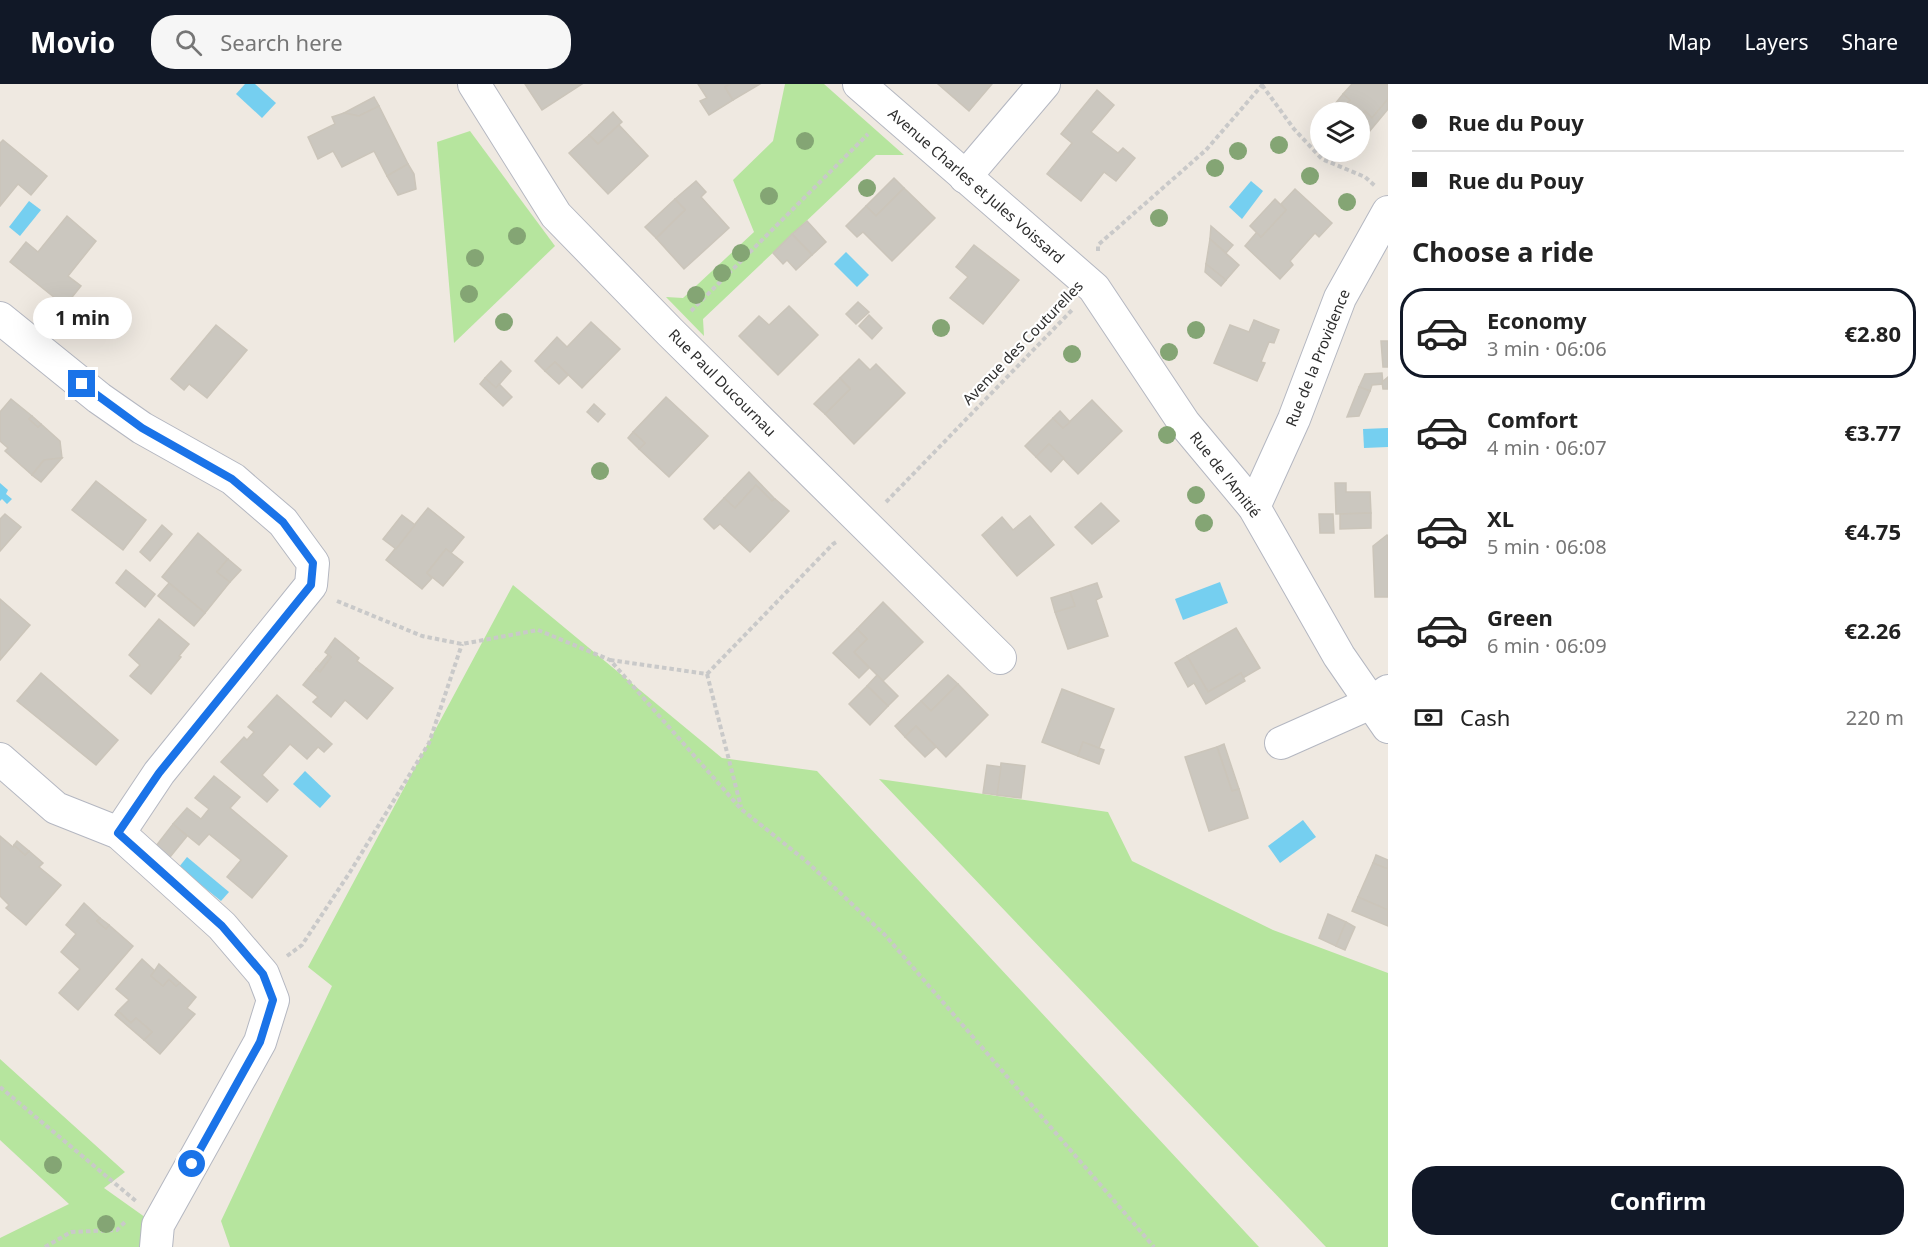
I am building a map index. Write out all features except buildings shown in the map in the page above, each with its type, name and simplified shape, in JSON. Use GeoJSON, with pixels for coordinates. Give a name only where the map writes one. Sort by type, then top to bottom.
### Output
{"type":"FeatureCollection","features":[{"type":"Feature","properties":{"kind":"street","name":"Rue Paul Ducournau"},"geometry":{"type":"LineString","coordinates":[[474,84],[556,215],[670,332],[1000,658]]}},
{"type":"Feature","properties":{"kind":"street","name":"Avenue Charles et Jules Voissard"},"geometry":{"type":"LineString","coordinates":[[859,84],[1094,288]]}},
{"type":"Feature","properties":{"kind":"street"},"geometry":{"type":"LineString","coordinates":[[965,177],[1044,84]]}},
{"type":"Feature","properties":{"kind":"street","name":"Rue de la Providence"},"geometry":{"type":"LineString","coordinates":[[1254,507],[1294,419],[1340,298],[1384,201]]}},
{"type":"Feature","properties":{"kind":"street","name":"Rue de l'Amitié"},"geometry":{"type":"LineString","coordinates":[[1094,288],[1184,423],[1254,507],[1339,656],[1382,707]]}},
{"type":"Feature","properties":{"kind":"street"},"geometry":{"type":"LineString","coordinates":[[0,318],[107,404],[142,428],[232,479],[283,522],[313,563],[311,585],[159,773],[118,833]]}},
{"type":"Feature","properties":{"kind":"street"},"geometry":{"type":"LineString","coordinates":[[1281,743],[1382,707]]}},
{"type":"Feature","properties":{"kind":"street"},"geometry":{"type":"LineString","coordinates":[[0,759],[56,808],[118,833],[222,926],[263,974],[273,1000],[260,1042],[158,1226],[156,1247]]}},
{"type":"Feature","properties":{"kind":"path"},"geometry":{"type":"LineString","coordinates":[[1262,85],[1294,129],[1322,159],[1365,177],[1384,201]]}},
{"type":"Feature","properties":{"kind":"path","name":"Avenue des Couturelles"},"geometry":{"type":"LineString","coordinates":[[707,674],[833,544],[865,524],[1094,288],[1098,245],[1206,150],[1262,85]]}},
{"type":"Feature","properties":{"kind":"path"},"geometry":{"type":"LineString","coordinates":[[670,332],[890,112]]}},
{"type":"Feature","properties":{"kind":"path"},"geometry":{"type":"LineString","coordinates":[[311,585],[335,601],[422,636],[462,644],[538,630],[610,660],[707,674],[741,809]]}},
{"type":"Feature","properties":{"kind":"path"},"geometry":{"type":"LineString","coordinates":[[263,974],[302,945],[417,762],[429,742],[462,644]]}},
{"type":"Feature","properties":{"kind":"path"},"geometry":{"type":"LineString","coordinates":[[610,660],[741,809],[806,861],[885,935],[1154,1247]]}},
{"type":"Feature","properties":{"kind":"path"},"geometry":{"type":"LineString","coordinates":[[0,1087],[141,1206]]}},
{"type":"Feature","properties":{"kind":"path"},"geometry":{"type":"LineString","coordinates":[[45,1247],[71,1232],[117,1230],[133,1214]]}},
{"type":"Feature","properties":{"kind":"green space"},"geometry":{"type":"Polygon","coordinates":[[[785,84],[824,84],[904,155],[876,155],[703,319],[704,336],[666,297],[683,298],[754,232],[733,180],[773,141],[785,84]]]}},
{"type":"Feature","properties":{"kind":"green space"},"geometry":{"type":"Polygon","coordinates":[[[470,131],[555,246],[454,343],[437,142],[470,131]]]}},
{"type":"Feature","properties":{"kind":"green space"},"geometry":{"type":"Polygon","coordinates":[[[513,585],[722,758],[817,771],[1259,1247],[230,1247],[221,1221],[332,986],[308,967],[513,585]]]}},
{"type":"Feature","properties":{"kind":"green space"},"geometry":{"type":"Polygon","coordinates":[[[879,779],[1108,812],[1132,861],[1273,930],[1388,973],[1388,1247],[1326,1247],[879,779]]]}},
{"type":"Feature","properties":{"kind":"green space"},"geometry":{"type":"Polygon","coordinates":[[[0,1059],[125,1172],[104,1188],[149,1220],[139,1247],[0,1247],[0,1238],[69,1204],[0,1140],[0,1059]]]}},
{"type":"Feature","properties":{"kind":"water"},"geometry":{"type":"Polygon","coordinates":[[[245,84],[255,84],[276,103],[262,118],[236,94],[245,84]]]}},
{"type":"Feature","properties":{"kind":"water"},"geometry":{"type":"Polygon","coordinates":[[[1251,181],[1263,191],[1242,219],[1229,207],[1251,181]]]}},
{"type":"Feature","properties":{"kind":"water"},"geometry":{"type":"Polygon","coordinates":[[[29,201],[41,210],[20,236],[9,227],[29,201]]]}},
{"type":"Feature","properties":{"kind":"water"},"geometry":{"type":"Polygon","coordinates":[[[846,252],[869,275],[857,287],[834,264],[846,252]]]}},
{"type":"Feature","properties":{"kind":"water"},"geometry":{"type":"Polygon","coordinates":[[[1388,428],[1388,447],[1364,448],[1363,429],[1388,428]]]}},
{"type":"Feature","properties":{"kind":"water"},"geometry":{"type":"Polygon","coordinates":[[[0,483],[8,490],[6,494],[12,499],[7,504],[2,499],[0,501],[0,483]]]}},
{"type":"Feature","properties":{"kind":"water"},"geometry":{"type":"Polygon","coordinates":[[[1220,582],[1228,603],[1183,620],[1175,599],[1220,582]]]}},
{"type":"Feature","properties":{"kind":"water"},"geometry":{"type":"Polygon","coordinates":[[[305,771],[331,796],[320,808],[293,784],[305,771]]]}},
{"type":"Feature","properties":{"kind":"water"},"geometry":{"type":"Polygon","coordinates":[[[1303,820],[1316,837],[1280,863],[1268,846],[1303,820]]]}},
{"type":"Feature","properties":{"kind":"water"},"geometry":{"type":"Polygon","coordinates":[[[187,857],[229,892],[221,901],[179,867],[187,857]]]}},
{"type":"Feature","properties":{"kind":"route"},"geometry":{"type":"LineString","coordinates":[[82,384],[142,428],[232,479],[283,522],[313,563],[311,585],[159,773],[118,833],[222,926],[263,974],[273,1000],[260,1042],[192,1164]]}}]}
